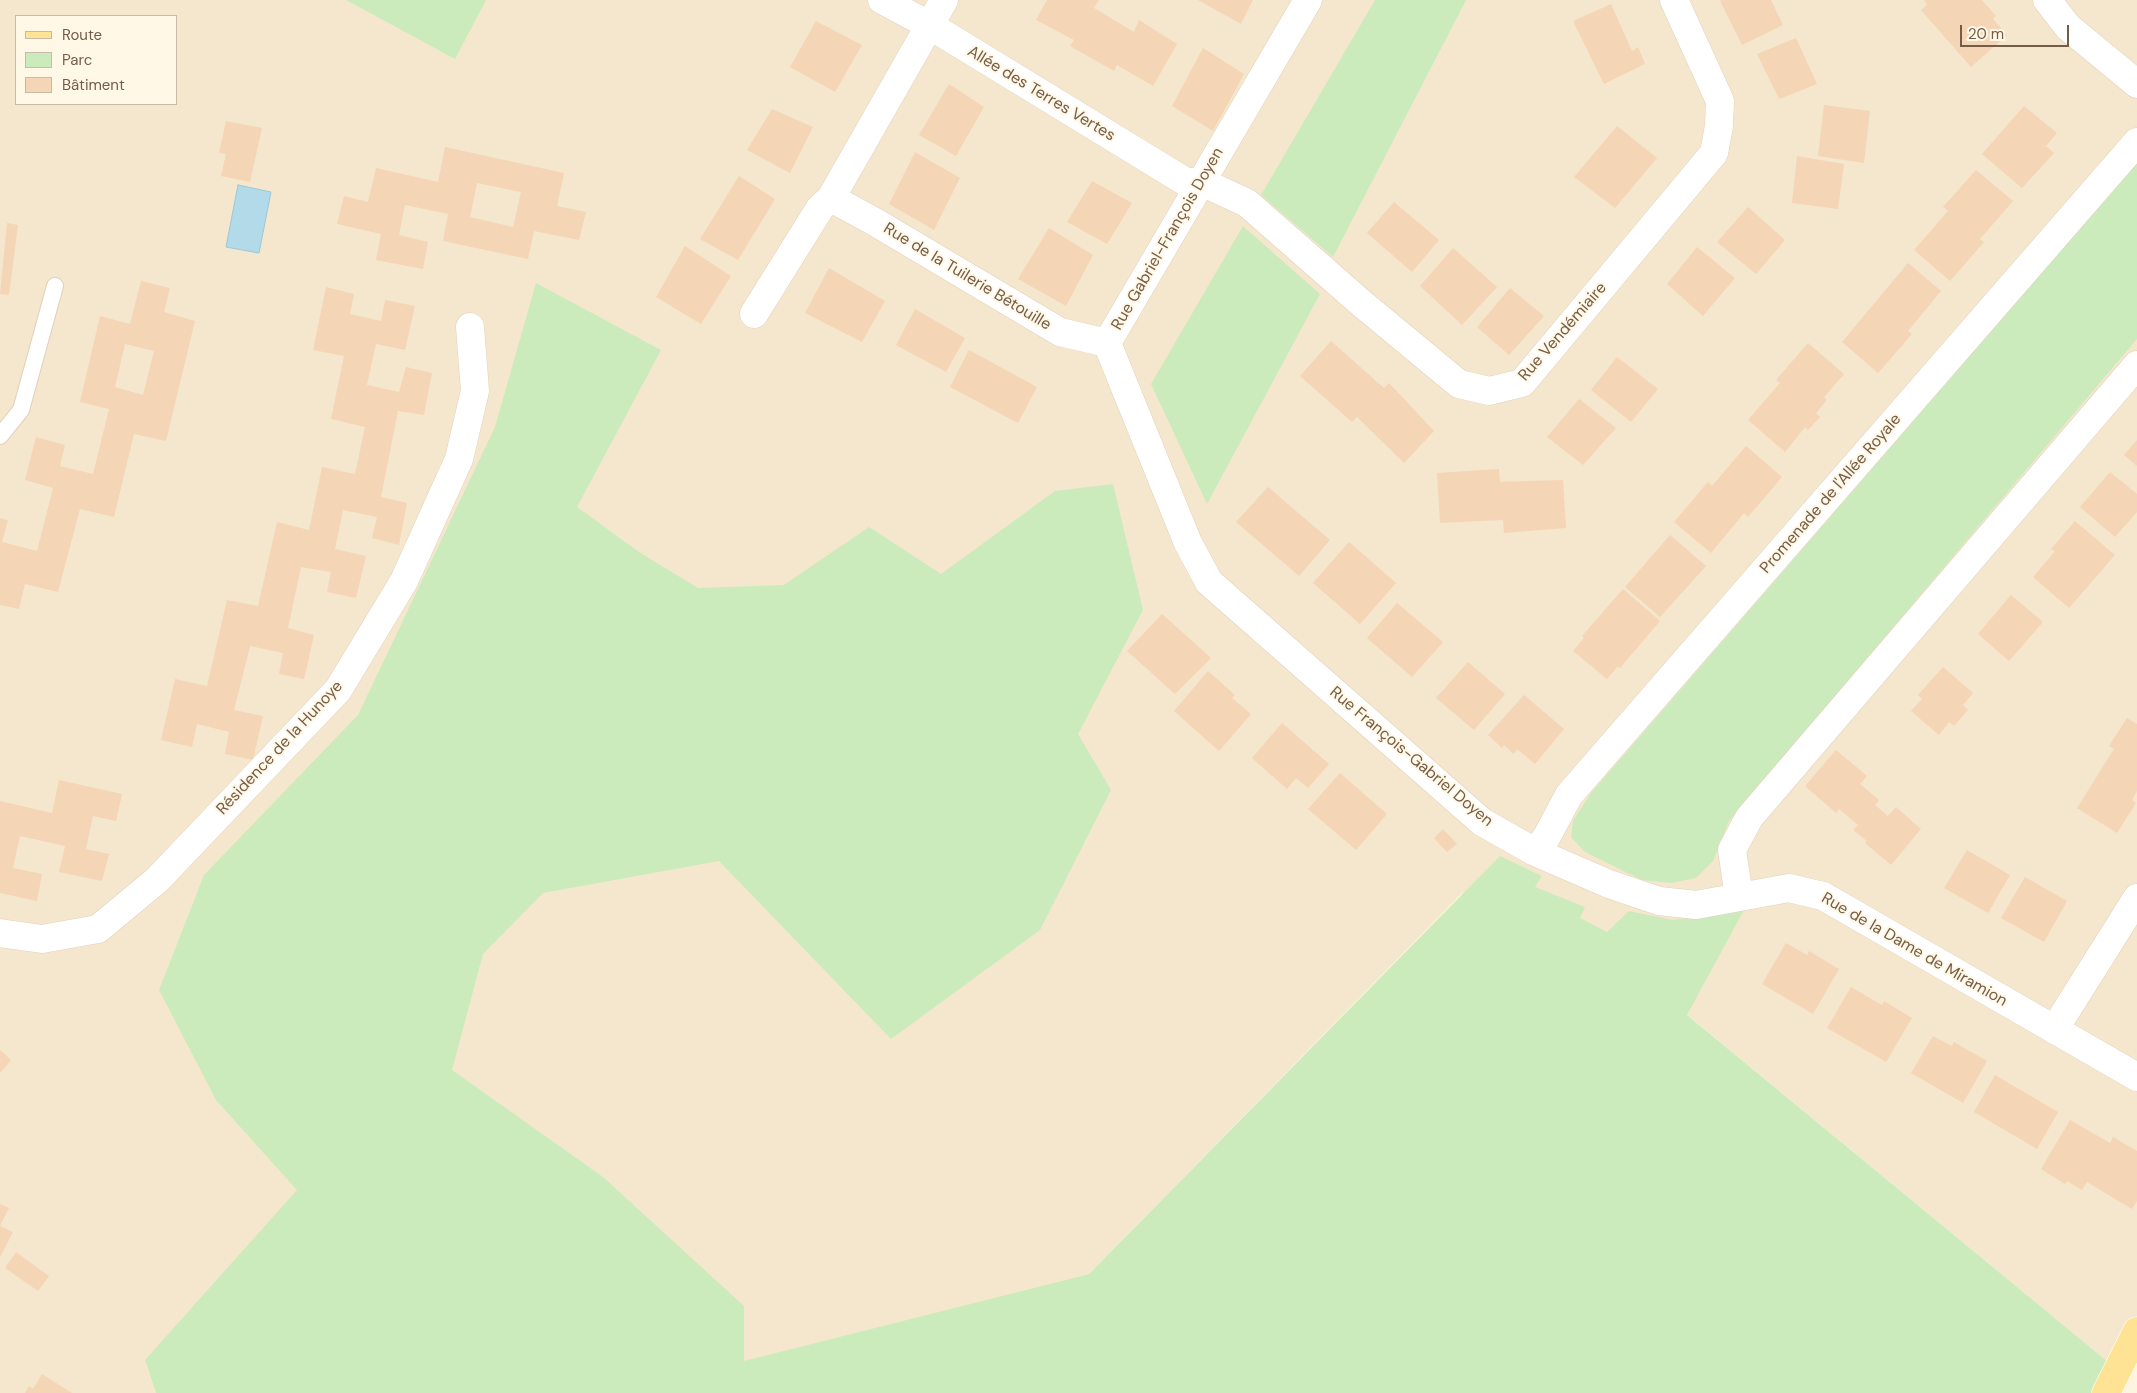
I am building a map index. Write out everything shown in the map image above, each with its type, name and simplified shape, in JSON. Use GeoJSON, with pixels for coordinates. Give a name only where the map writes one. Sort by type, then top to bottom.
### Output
{"type":"FeatureCollection","features":[{"type":"Feature","properties":{"kind":"main road"},"geometry":{"type":"LineString","coordinates":[[2106,1393],[2137,1331]]}},
{"type":"Feature","properties":{"kind":"street","name":"Allée des Terres Vertes"},"geometry":{"type":"LineString","coordinates":[[882,0],[929,25],[1186,182],[1202,182]]}},
{"type":"Feature","properties":{"kind":"street"},"geometry":{"type":"LineString","coordinates":[[754,314],[820,208],[831,198],[944,0]]}},
{"type":"Feature","properties":{"kind":"street","name":"Rue Gabriel-François Doyen"},"geometry":{"type":"LineString","coordinates":[[1266,632],[1209,582],[1188,543],[1107,343],[1308,0]]}},
{"type":"Feature","properties":{"kind":"street","name":"Rue Vendémiaire"},"geometry":{"type":"LineString","coordinates":[[1202,182],[1247,204],[1458,384],[1489,392],[1522,383],[1714,153],[1719,126],[1720,101],[1674,0]]}},
{"type":"Feature","properties":{"kind":"street"},"geometry":{"type":"LineString","coordinates":[[2047,0],[2068,27],[2137,84]]}},
{"type":"Feature","properties":{"kind":"street","name":"Promenade de l'Allée Royale"},"geometry":{"type":"LineString","coordinates":[[1535,852],[1546,838],[1570,795],[2137,142]]}},
{"type":"Feature","properties":{"kind":"street","name":"Rue de la Tuilerie Bétouille"},"geometry":{"type":"LineString","coordinates":[[831,198],[875,222],[1060,332],[1107,343]]}},
{"type":"Feature","properties":{"kind":"street","name":"Résidence de la Hunoye"},"geometry":{"type":"LineString","coordinates":[[0,933],[42,940],[98,929],[157,880],[338,690],[404,581],[458,458],[475,391],[470,327]]}},
{"type":"Feature","properties":{"kind":"street"},"geometry":{"type":"LineString","coordinates":[[1739,897],[1732,850],[1749,818],[2137,365]]}},
{"type":"Feature","properties":{"kind":"street","name":"Rue François-Gabriel Doyen"},"geometry":{"type":"LineString","coordinates":[[1266,632],[1482,822],[1535,852],[1609,884],[1659,901],[1696,905],[1739,897]]}},
{"type":"Feature","properties":{"kind":"street","name":"Rue de la Dame de Miramion"},"geometry":{"type":"LineString","coordinates":[[1739,897],[1789,888],[1823,896],[2137,1077]]}},
{"type":"Feature","properties":{"kind":"street"},"geometry":{"type":"LineString","coordinates":[[2054,1030],[2137,898]]}},
{"type":"Feature","properties":{"kind":"lane"},"geometry":{"type":"LineString","coordinates":[[0,436],[21,410],[54,286]]}},
{"type":"Feature","properties":{"kind":"shaded area"},"geometry":{"type":"Polygon","coordinates":[[[0,0],[2137,0],[2137,1327],[2113,1366],[1605,947],[1462,893],[1089,1274],[743,1362],[145,1360],[156,1393],[0,1393],[0,0]]]}},
{"type":"Feature","properties":{"kind":"green space"},"geometry":{"type":"Polygon","coordinates":[[[346,0],[486,0],[455,59],[346,0]]]}},
{"type":"Feature","properties":{"kind":"green space"},"geometry":{"type":"Polygon","coordinates":[[[1375,0],[1466,0],[1333,257],[1261,195],[1375,0]]]}},
{"type":"Feature","properties":{"kind":"green space"},"geometry":{"type":"Polygon","coordinates":[[[2137,163],[2137,339],[1729,821],[1713,861],[1696,878],[1671,883],[1642,880],[1585,852],[1571,837],[1573,821],[1591,793],[2137,163]]]}},
{"type":"Feature","properties":{"kind":"green space"},"geometry":{"type":"Polygon","coordinates":[[[1243,226],[1320,294],[1207,504],[1151,384],[1243,226]]]}},
{"type":"Feature","properties":{"kind":"green space"},"geometry":{"type":"Polygon","coordinates":[[[536,283],[661,350],[577,507],[639,552],[698,588],[784,585],[869,527],[941,574],[1055,491],[1113,484],[1143,610],[1078,734],[1111,790],[1040,930],[891,1039],[719,861],[543,893],[483,954],[452,1070],[603,1177],[744,1306],[744,1361],[1089,1274],[1500,856],[1542,876],[1535,887],[1585,907],[1580,918],[1607,932],[1629,911],[1673,920],[1744,910],[1687,1015],[2113,1366],[2100,1393],[156,1393],[145,1360],[297,1190],[216,1100],[159,990],[204,875],[358,715],[495,427],[536,283]]]}},
{"type":"Feature","properties":{"kind":"water"},"geometry":{"type":"Polygon","coordinates":[[[238,185],[271,192],[259,253],[226,247],[238,185]]]}},
{"type":"Feature","properties":{"kind":"building"},"geometry":{"type":"Polygon","coordinates":[[[1047,0],[1099,0],[1094,8],[1134,32],[1139,20],[1177,44],[1153,86],[1117,65],[1114,71],[1070,46],[1074,40],[1036,20],[1047,0]]]}},
{"type":"Feature","properties":{"kind":"building"},"geometry":{"type":"Polygon","coordinates":[[[1198,0],[1253,0],[1241,24],[1198,0]]]}},
{"type":"Feature","properties":{"kind":"building"},"geometry":{"type":"Polygon","coordinates":[[[1771,0],[1783,25],[1742,45],[1720,1],[1771,0]]]}},
{"type":"Feature","properties":{"kind":"building"},"geometry":{"type":"Polygon","coordinates":[[[1924,0],[1982,0],[1996,16],[1993,19],[2007,35],[1971,67],[1921,10],[1927,5],[1924,0]]]}},
{"type":"Feature","properties":{"kind":"building"},"geometry":{"type":"Polygon","coordinates":[[[1611,4],[1632,51],[1638,47],[1645,64],[1604,84],[1573,21],[1611,4]]]}},
{"type":"Feature","properties":{"kind":"building"},"geometry":{"type":"Polygon","coordinates":[[[816,21],[862,45],[835,92],[790,67],[816,21]]]}},
{"type":"Feature","properties":{"kind":"building"},"geometry":{"type":"Polygon","coordinates":[[[1796,38],[1817,84],[1779,99],[1757,54],[1796,38]]]}},
{"type":"Feature","properties":{"kind":"building"},"geometry":{"type":"Polygon","coordinates":[[[1203,48],[1244,74],[1213,131],[1172,106],[1203,48]]]}},
{"type":"Feature","properties":{"kind":"building"},"geometry":{"type":"Polygon","coordinates":[[[949,84],[984,107],[956,156],[919,135],[949,84]]]}},
{"type":"Feature","properties":{"kind":"building"},"geometry":{"type":"Polygon","coordinates":[[[1824,105],[1870,111],[1864,163],[1818,156],[1824,105]]]}},
{"type":"Feature","properties":{"kind":"building"},"geometry":{"type":"Polygon","coordinates":[[[2024,106],[2057,133],[2046,146],[2054,153],[2022,188],[1982,154],[2024,106]]]}},
{"type":"Feature","properties":{"kind":"building"},"geometry":{"type":"Polygon","coordinates":[[[772,109],[813,127],[790,173],[747,150],[772,109]]]}},
{"type":"Feature","properties":{"kind":"building"},"geometry":{"type":"Polygon","coordinates":[[[226,121],[262,128],[250,182],[221,176],[226,154],[219,153],[226,121]]]}},
{"type":"Feature","properties":{"kind":"building"},"geometry":{"type":"Polygon","coordinates":[[[1617,126],[1657,158],[1615,208],[1574,177],[1617,126]]]}},
{"type":"Feature","properties":{"kind":"building"},"geometry":{"type":"Polygon","coordinates":[[[445,147],[564,173],[557,206],[586,212],[579,240],[534,231],[528,259],[443,241],[448,214],[405,205],[399,235],[428,242],[423,269],[376,260],[381,234],[337,224],[344,196],[368,202],[376,168],[438,182],[445,147]],[[477,183],[470,217],[513,227],[521,192],[477,183]]]}},
{"type":"Feature","properties":{"kind":"building"},"geometry":{"type":"Polygon","coordinates":[[[915,152],[960,178],[934,230],[889,204],[915,152]]]}},
{"type":"Feature","properties":{"kind":"building"},"geometry":{"type":"Polygon","coordinates":[[[1797,156],[1844,164],[1838,209],[1792,203],[1797,156]]]}},
{"type":"Feature","properties":{"kind":"building"},"geometry":{"type":"Polygon","coordinates":[[[1976,170],[2013,201],[1980,239],[1984,242],[1950,281],[1914,250],[1948,211],[1943,207],[1976,170]]]}},
{"type":"Feature","properties":{"kind":"building"},"geometry":{"type":"Polygon","coordinates":[[[739,176],[775,199],[738,260],[700,239],[739,176]]]}},
{"type":"Feature","properties":{"kind":"building"},"geometry":{"type":"Polygon","coordinates":[[[1092,181],[1132,203],[1107,244],[1067,222],[1092,181]]]}},
{"type":"Feature","properties":{"kind":"building"},"geometry":{"type":"Polygon","coordinates":[[[1394,202],[1439,240],[1412,272],[1367,233],[1394,202]]]}},
{"type":"Feature","properties":{"kind":"building"},"geometry":{"type":"Polygon","coordinates":[[[1748,207],[1785,240],[1756,274],[1717,242],[1748,207]]]}},
{"type":"Feature","properties":{"kind":"building"},"geometry":{"type":"Polygon","coordinates":[[[7,223],[18,225],[9,295],[0,294],[7,223]]]}},
{"type":"Feature","properties":{"kind":"building"},"geometry":{"type":"Polygon","coordinates":[[[1049,228],[1093,255],[1066,306],[1018,279],[1049,228]]]}},
{"type":"Feature","properties":{"kind":"building"},"geometry":{"type":"Polygon","coordinates":[[[685,246],[731,276],[701,324],[656,297],[685,246]]]}},
{"type":"Feature","properties":{"kind":"building"},"geometry":{"type":"Polygon","coordinates":[[[1697,247],[1735,278],[1703,316],[1667,284],[1697,247]]]}},
{"type":"Feature","properties":{"kind":"building"},"geometry":{"type":"Polygon","coordinates":[[[1453,248],[1497,287],[1462,325],[1420,286],[1453,248]]]}},
{"type":"Feature","properties":{"kind":"building"},"geometry":{"type":"Polygon","coordinates":[[[1908,263],[1941,291],[1908,331],[1912,334],[1878,373],[1842,342],[1908,263]]]}},
{"type":"Feature","properties":{"kind":"building"},"geometry":{"type":"Polygon","coordinates":[[[829,268],[885,301],[862,342],[805,313],[829,268]]]}},
{"type":"Feature","properties":{"kind":"building"},"geometry":{"type":"Polygon","coordinates":[[[141,281],[170,288],[164,312],[195,321],[166,441],[134,434],[114,517],[80,509],[58,592],[25,584],[19,609],[0,605],[0,518],[8,520],[2,542],[37,551],[53,488],[25,480],[36,437],[65,445],[60,466],[93,474],[109,409],[80,402],[100,316],[130,324],[141,281]],[[125,344],[115,387],[143,395],[154,351],[125,344]]]}},
{"type":"Feature","properties":{"kind":"building"},"geometry":{"type":"Polygon","coordinates":[[[326,287],[354,294],[350,314],[381,321],[385,300],[415,306],[405,350],[376,344],[367,385],[399,392],[406,367],[432,373],[424,415],[398,411],[381,497],[407,503],[399,545],[372,538],[377,517],[343,510],[335,549],[366,556],[356,598],[327,592],[331,572],[301,567],[288,628],[314,635],[304,679],[279,674],[283,653],[250,646],[234,710],[263,716],[253,760],[225,754],[229,732],[197,724],[192,747],[161,740],[175,679],[207,686],[227,600],[258,606],[277,522],[309,530],[322,467],[355,474],[365,427],[331,419],[344,356],[313,350],[326,287]]]}},
{"type":"Feature","properties":{"kind":"building"},"geometry":{"type":"Polygon","coordinates":[[[1510,288],[1544,316],[1509,355],[1477,327],[1510,288]]]}},
{"type":"Feature","properties":{"kind":"building"},"geometry":{"type":"Polygon","coordinates":[[[915,309],[965,338],[946,372],[896,345],[915,309]]]}},
{"type":"Feature","properties":{"kind":"building"},"geometry":{"type":"Polygon","coordinates":[[[1331,341],[1384,388],[1389,383],[1434,431],[1404,463],[1357,417],[1352,422],[1300,376],[1331,341]]]}},
{"type":"Feature","properties":{"kind":"building"},"geometry":{"type":"Polygon","coordinates":[[[1808,343],[1844,374],[1824,397],[1827,400],[1816,413],[1820,417],[1808,430],[1805,427],[1785,452],[1748,420],[1780,383],[1776,380],[1808,343]]]}},
{"type":"Feature","properties":{"kind":"building"},"geometry":{"type":"Polygon","coordinates":[[[969,350],[1037,387],[1018,423],[950,387],[969,350]]]}},
{"type":"Feature","properties":{"kind":"building"},"geometry":{"type":"Polygon","coordinates":[[[1617,357],[1658,389],[1631,422],[1591,390],[1617,357]]]}},
{"type":"Feature","properties":{"kind":"building"},"geometry":{"type":"Polygon","coordinates":[[[1579,399],[1616,428],[1583,465],[1547,437],[1579,399]]]}},
{"type":"Feature","properties":{"kind":"building"},"geometry":{"type":"Polygon","coordinates":[[[2137,440],[2137,466],[2124,455],[2137,440]]]}},
{"type":"Feature","properties":{"kind":"building"},"geometry":{"type":"Polygon","coordinates":[[[1746,446],[1782,477],[1748,517],[1744,513],[1711,553],[1674,522],[1708,482],[1712,486],[1746,446]]]}},
{"type":"Feature","properties":{"kind":"building"},"geometry":{"type":"Polygon","coordinates":[[[1499,469],[1500,482],[1563,480],[1566,528],[1504,533],[1503,520],[1440,523],[1437,473],[1499,469]]]}},
{"type":"Feature","properties":{"kind":"building"},"geometry":{"type":"Polygon","coordinates":[[[2110,472],[2137,494],[2137,512],[2115,537],[2080,507],[2110,472]]]}},
{"type":"Feature","properties":{"kind":"building"},"geometry":{"type":"Polygon","coordinates":[[[1268,487],[1330,540],[1299,576],[1236,522],[1268,487]]]}},
{"type":"Feature","properties":{"kind":"building"},"geometry":{"type":"Polygon","coordinates":[[[2075,521],[2115,555],[2069,608],[2033,577],[2055,551],[2051,549],[2075,521]]]}},
{"type":"Feature","properties":{"kind":"building"},"geometry":{"type":"Polygon","coordinates":[[[1670,535],[1706,566],[1660,617],[1625,587],[1670,535]]]}},
{"type":"Feature","properties":{"kind":"building"},"geometry":{"type":"Polygon","coordinates":[[[1349,542],[1396,583],[1360,624],[1313,583],[1349,542]]]}},
{"type":"Feature","properties":{"kind":"building"},"geometry":{"type":"Polygon","coordinates":[[[1623,589],[1660,621],[1620,668],[1617,667],[1607,679],[1573,651],[1584,638],[1582,636],[1623,589]]]}},
{"type":"Feature","properties":{"kind":"building"},"geometry":{"type":"Polygon","coordinates":[[[2011,595],[2043,622],[2009,661],[1978,634],[2011,595]]]}},
{"type":"Feature","properties":{"kind":"building"},"geometry":{"type":"Polygon","coordinates":[[[1397,603],[1443,642],[1412,677],[1367,638],[1397,603]]]}},
{"type":"Feature","properties":{"kind":"building"},"geometry":{"type":"Polygon","coordinates":[[[1162,614],[1211,658],[1175,694],[1127,651],[1162,614]]]}},
{"type":"Feature","properties":{"kind":"building"},"geometry":{"type":"Polygon","coordinates":[[[1468,662],[1505,694],[1474,730],[1436,698],[1468,662]]]}},
{"type":"Feature","properties":{"kind":"building"},"geometry":{"type":"Polygon","coordinates":[[[1943,667],[1973,693],[1963,705],[1968,710],[1954,726],[1949,722],[1939,735],[1911,711],[1922,699],[1918,695],[1943,667]]]}},
{"type":"Feature","properties":{"kind":"building"},"geometry":{"type":"Polygon","coordinates":[[[1208,671],[1235,695],[1232,698],[1251,714],[1219,751],[1174,711],[1208,671]]]}},
{"type":"Feature","properties":{"kind":"building"},"geometry":{"type":"Polygon","coordinates":[[[1524,695],[1564,729],[1535,764],[1517,749],[1514,754],[1504,745],[1502,748],[1488,735],[1524,695]]]}},
{"type":"Feature","properties":{"kind":"building"},"geometry":{"type":"Polygon","coordinates":[[[2127,718],[2137,724],[2137,791],[2132,800],[2136,803],[2117,833],[2077,808],[2114,749],[2109,746],[2127,718]]]}},
{"type":"Feature","properties":{"kind":"building"},"geometry":{"type":"Polygon","coordinates":[[[1282,723],[1329,764],[1308,788],[1296,778],[1287,789],[1252,758],[1282,723]]]}},
{"type":"Feature","properties":{"kind":"building"},"geometry":{"type":"Polygon","coordinates":[[[1836,750],[1867,776],[1860,784],[1879,800],[1875,805],[1888,816],[1896,807],[1921,829],[1891,865],[1853,830],[1858,825],[1839,809],[1836,813],[1805,786],[1836,750]]]}},
{"type":"Feature","properties":{"kind":"building"},"geometry":{"type":"Polygon","coordinates":[[[1340,773],[1387,814],[1356,850],[1308,809],[1340,773]]]}},
{"type":"Feature","properties":{"kind":"building"},"geometry":{"type":"Polygon","coordinates":[[[59,780],[122,794],[116,821],[93,816],[86,849],[109,854],[102,881],[59,872],[65,846],[20,836],[13,868],[42,874],[37,901],[0,893],[0,801],[52,813],[59,780]]]}},
{"type":"Feature","properties":{"kind":"building"},"geometry":{"type":"Polygon","coordinates":[[[1443,829],[1457,844],[1447,852],[1434,838],[1443,829]]]}},
{"type":"Feature","properties":{"kind":"building"},"geometry":{"type":"Polygon","coordinates":[[[1967,850],[2010,875],[1988,913],[1944,888],[1967,850]]]}},
{"type":"Feature","properties":{"kind":"building"},"geometry":{"type":"Polygon","coordinates":[[[2025,877],[2067,901],[2044,942],[2001,918],[2025,877]]]}},
{"type":"Feature","properties":{"kind":"building"},"geometry":{"type":"Polygon","coordinates":[[[1786,943],[1807,955],[1809,951],[1839,969],[1813,1014],[1762,984],[1786,943]]]}},
{"type":"Feature","properties":{"kind":"building"},"geometry":{"type":"Polygon","coordinates":[[[1851,987],[1882,1005],[1884,1001],[1912,1018],[1886,1062],[1827,1028],[1851,987]]]}},
{"type":"Feature","properties":{"kind":"building"},"geometry":{"type":"Polygon","coordinates":[[[1933,1036],[1952,1046],[1954,1042],[1987,1061],[1963,1103],[1911,1073],[1933,1036]]]}},
{"type":"Feature","properties":{"kind":"building"},"geometry":{"type":"Polygon","coordinates":[[[0,1050],[11,1060],[0,1073],[0,1050]]]}},
{"type":"Feature","properties":{"kind":"building"},"geometry":{"type":"Polygon","coordinates":[[[1995,1075],[2058,1112],[2037,1149],[1974,1112],[1995,1075]]]}},
{"type":"Feature","properties":{"kind":"building"},"geometry":{"type":"Polygon","coordinates":[[[2070,1120],[2110,1143],[2113,1137],[2137,1151],[2137,1201],[2132,1209],[2087,1182],[2082,1190],[2067,1181],[2065,1184],[2041,1169],[2070,1120]]]}},
{"type":"Feature","properties":{"kind":"building"},"geometry":{"type":"Polygon","coordinates":[[[0,1204],[9,1208],[0,1226],[0,1204]]]}},
{"type":"Feature","properties":{"kind":"building"},"geometry":{"type":"Polygon","coordinates":[[[0,1226],[13,1232],[0,1257],[0,1226]]]}},
{"type":"Feature","properties":{"kind":"building"},"geometry":{"type":"Polygon","coordinates":[[[16,1252],[49,1276],[38,1291],[5,1268],[16,1252]]]}},
{"type":"Feature","properties":{"kind":"building"},"geometry":{"type":"Polygon","coordinates":[[[42,1374],[72,1393],[25,1393],[29,1386],[33,1389],[42,1374]]]}}]}
